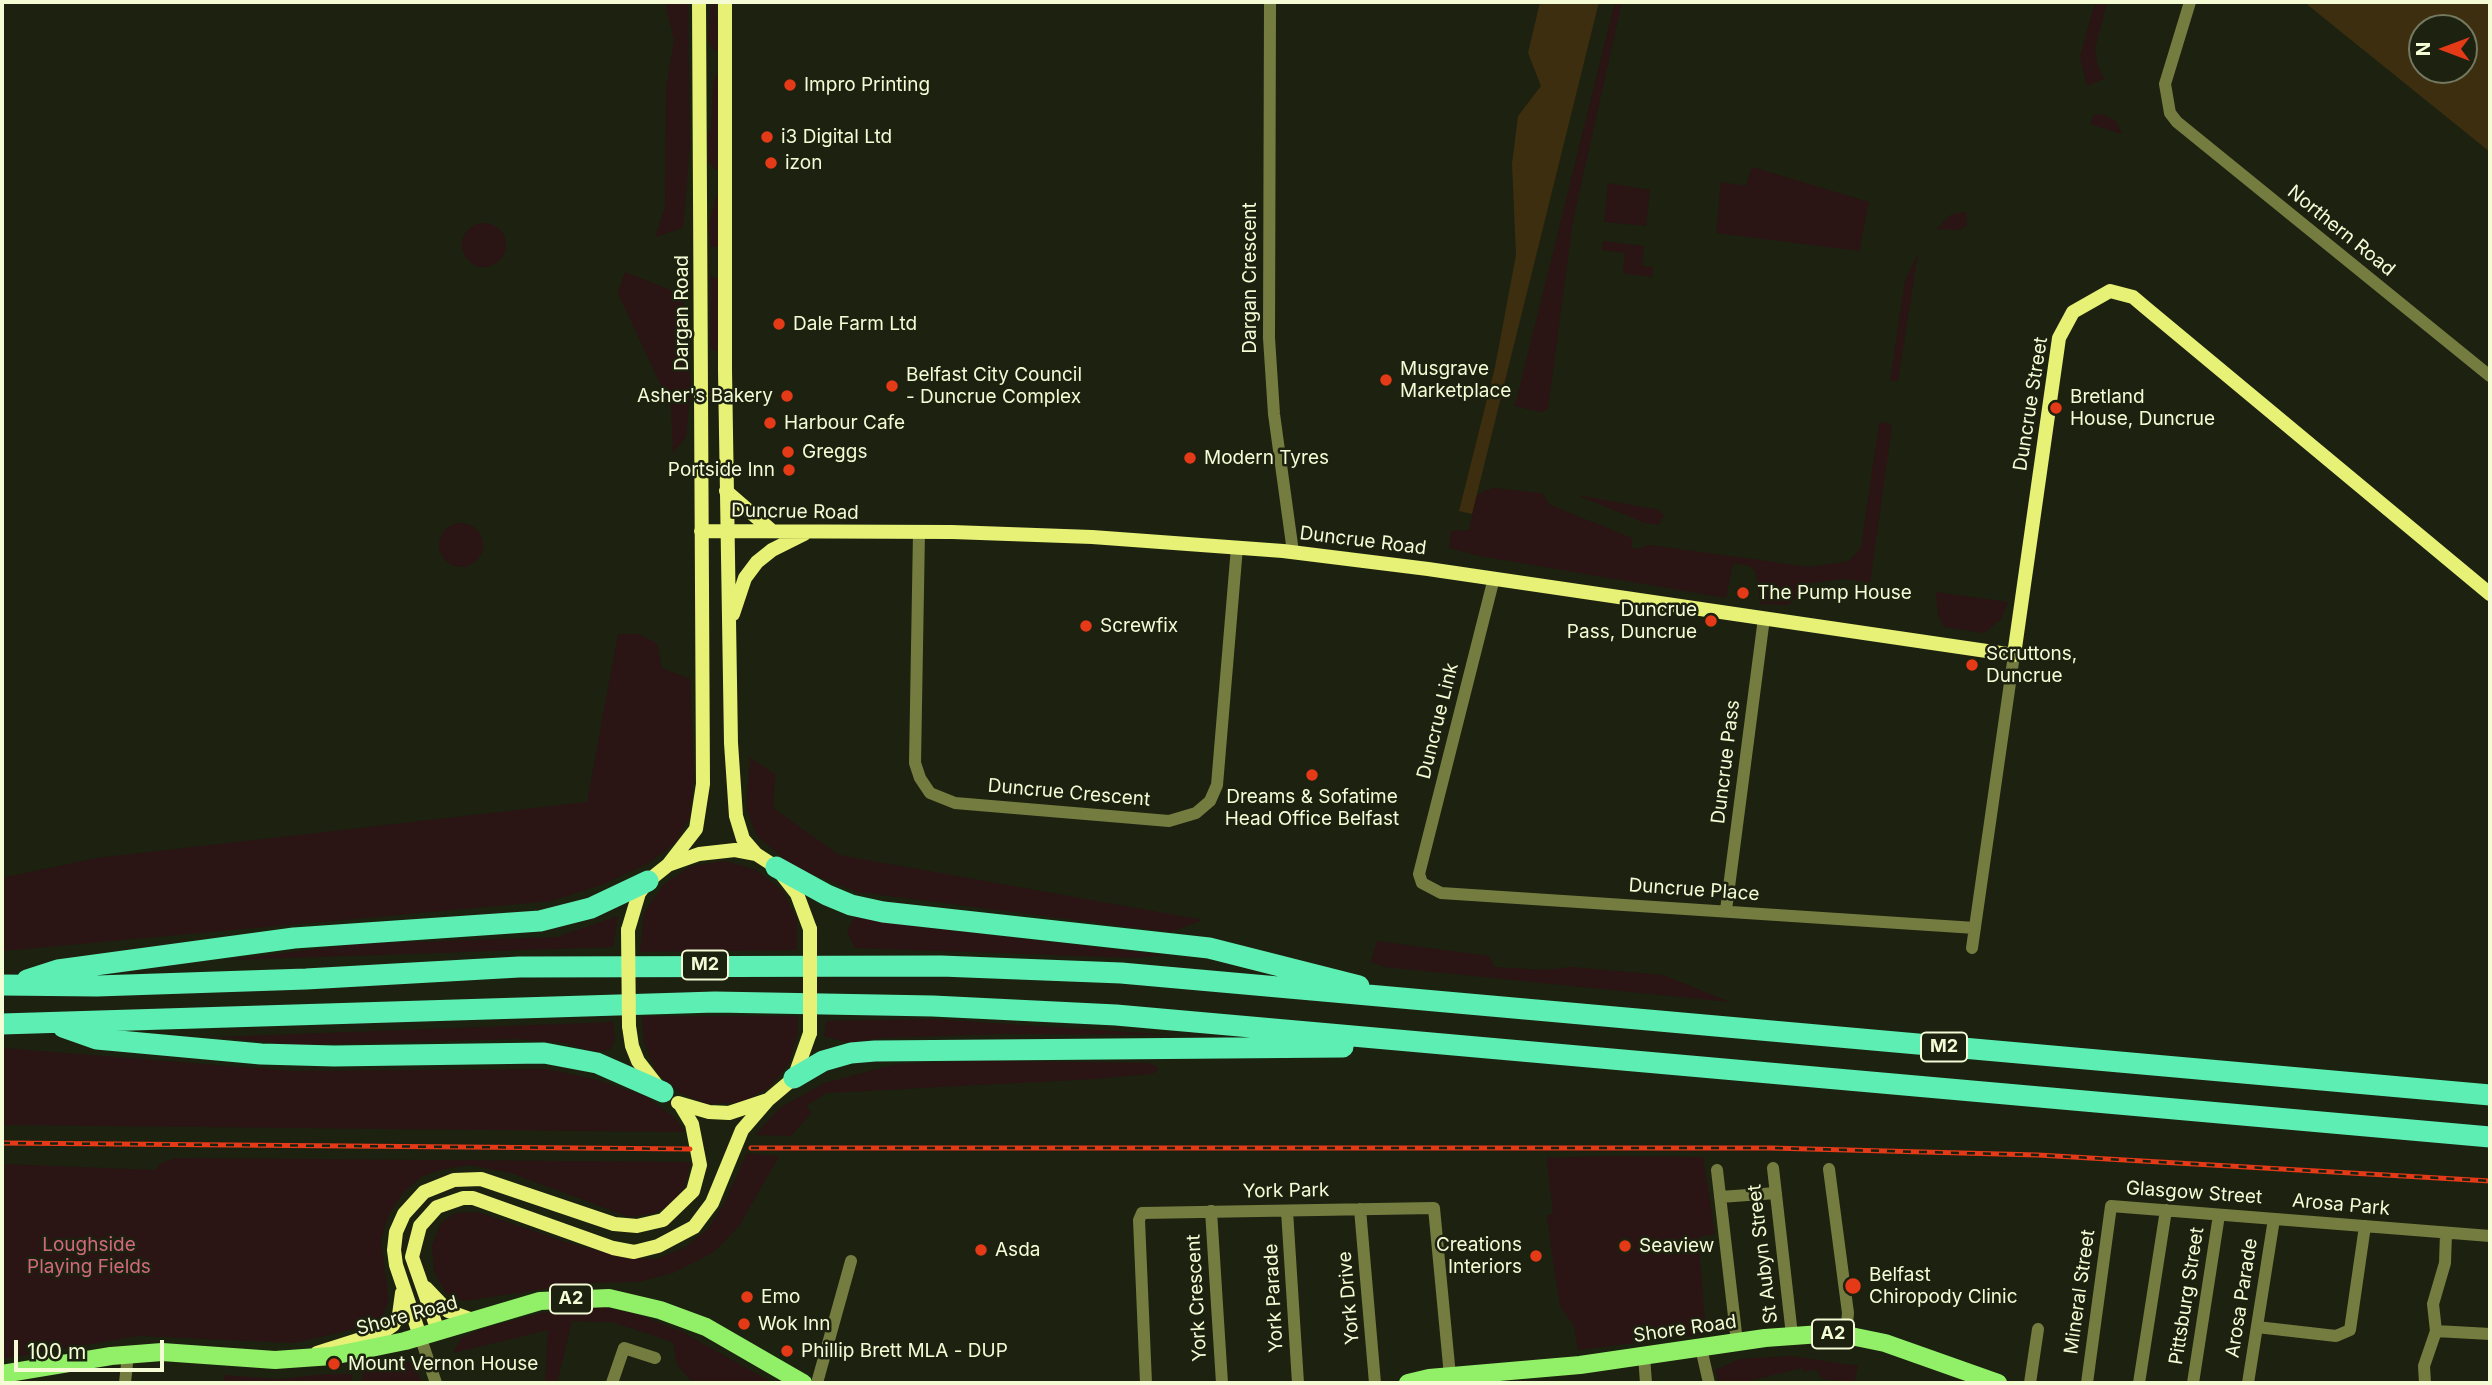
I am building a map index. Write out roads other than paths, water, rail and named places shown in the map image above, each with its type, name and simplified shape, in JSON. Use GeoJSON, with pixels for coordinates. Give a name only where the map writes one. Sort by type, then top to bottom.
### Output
{"type":"FeatureCollection","features":[{"type":"Feature","properties":{"kind":"highway"},"geometry":{"type":"LineString","coordinates":[[776,867],[805,885],[850,905],[883,912],[1209,948],[1340,980],[1397,998]]}},
{"type":"Feature","properties":{"kind":"highway"},"geometry":{"type":"LineString","coordinates":[[7,985],[58,970],[261,942],[540,921],[591,908],[648,881]]}},
{"type":"Feature","properties":{"kind":"highway","name":"M2"},"geometry":{"type":"LineString","coordinates":[[7,985],[97,986],[279,980],[519,967],[941,966],[1121,973],[2490,1095]]}},
{"type":"Feature","properties":{"kind":"highway","name":"M2"},"geometry":{"type":"LineString","coordinates":[[2,1024],[715,1002],[933,1006],[1116,1016],[1415,1041],[2490,1137]]}},
{"type":"Feature","properties":{"kind":"highway"},"geometry":{"type":"LineString","coordinates":[[56,1024],[97,1039],[261,1054],[334,1056],[544,1053],[597,1063],[671,1098]]}},
{"type":"Feature","properties":{"kind":"highway"},"geometry":{"type":"LineString","coordinates":[[794,1078],[823,1061],[876,1051],[1352,1047],[1415,1041]]}},
{"type":"Feature","properties":{"kind":"main road","name":"Shore Road"},"geometry":{"type":"LineString","coordinates":[[2,1374],[128,1354],[162,1352],[250,1359],[302,1359],[368,1350],[540,1301],[608,1298],[631,1302],[706,1327],[803,1383]]}},
{"type":"Feature","properties":{"kind":"main road","name":"Shore Road"},"geometry":{"type":"LineString","coordinates":[[1408,1383],[1450,1376],[1525,1376],[1792,1335],[1846,1335],[1885,1343],[1961,1377]]}},
{"type":"Feature","properties":{"kind":"main road","name":"A2"},"geometry":{"type":"LineString","coordinates":[[1961,1377],[1998,1383]]}},
{"type":"Feature","properties":{"kind":"street","name":"Dargan Road"},"geometry":{"type":"LineString","coordinates":[[668,865],[696,829],[703,784],[699,2]]}},
{"type":"Feature","properties":{"kind":"street"},"geometry":{"type":"LineString","coordinates":[[436,1383],[421,1286],[412,1257],[420,1226],[437,1207],[463,1198],[481,1200],[613,1248],[634,1252],[671,1240],[694,1227],[712,1203],[742,1130],[768,1100],[794,1078],[810,1033],[810,929],[797,894],[776,867],[756,854],[743,839],[734,805],[726,530],[725,2]]}},
{"type":"Feature","properties":{"kind":"street","name":"Dargan Crescent"},"geometry":{"type":"LineString","coordinates":[[1270,2],[1269,349],[1274,414],[1293,552]]}},
{"type":"Feature","properties":{"kind":"street","name":"Northern Road"},"geometry":{"type":"LineString","coordinates":[[2190,2],[2165,84],[2170,113],[2187,131],[2490,376]]}},
{"type":"Feature","properties":{"kind":"street","name":"Duncrue Street"},"geometry":{"type":"LineString","coordinates":[[1972,948],[2059,338],[2073,312],[2110,291],[2133,298],[2490,594]]}},
{"type":"Feature","properties":{"kind":"street"},"geometry":{"type":"LineString","coordinates":[[726,491],[771,530]]}},
{"type":"Feature","properties":{"kind":"street","name":"Duncrue Road"},"geometry":{"type":"LineString","coordinates":[[701,531],[919,531],[1078,536],[1293,552],[2014,655]]}},
{"type":"Feature","properties":{"kind":"street","name":"Duncrue Crescent"},"geometry":{"type":"LineString","coordinates":[[919,531],[915,763],[930,793],[955,803],[1169,821],[1196,813],[1210,801],[1217,785],[1237,547]]}},
{"type":"Feature","properties":{"kind":"street"},"geometry":{"type":"LineString","coordinates":[[730,628],[745,578],[772,551],[805,533]]}},
{"type":"Feature","properties":{"kind":"street","name":"Duncrue Link"},"geometry":{"type":"LineString","coordinates":[[1419,874],[1494,579]]}},
{"type":"Feature","properties":{"kind":"street","name":"Duncrue Pass"},"geometry":{"type":"LineString","coordinates":[[1726,911],[1764,618]]}},
{"type":"Feature","properties":{"kind":"street"},"geometry":{"type":"LineString","coordinates":[[429,1334],[403,1289],[395,1258],[396,1231],[414,1202],[424,1192],[446,1182],[481,1179],[629,1226],[651,1224],[673,1214],[693,1191],[700,1165],[692,1124],[638,1061],[632,1046],[629,1026],[628,930],[632,907],[648,881],[668,865],[717,851],[735,850],[756,854]]}},
{"type":"Feature","properties":{"kind":"street","name":"Duncrue Place"},"geometry":{"type":"LineString","coordinates":[[1419,874],[1422,883],[1441,892],[1975,928]]}},
{"type":"Feature","properties":{"kind":"street"},"geometry":{"type":"LineString","coordinates":[[671,1098],[709,1112],[729,1113],[768,1100]]}},
{"type":"Feature","properties":{"kind":"street","name":"St Aubyn Street"},"geometry":{"type":"LineString","coordinates":[[1773,1168],[1792,1335]]}},
{"type":"Feature","properties":{"kind":"street"},"geometry":{"type":"LineString","coordinates":[[1829,1169],[1848,1313],[1846,1335]]}},
{"type":"Feature","properties":{"kind":"street"},"geometry":{"type":"LineString","coordinates":[[1717,1170],[1737,1342]]}},
{"type":"Feature","properties":{"kind":"street"},"geometry":{"type":"LineString","coordinates":[[1720,1197],[1776,1193]]}},
{"type":"Feature","properties":{"kind":"street","name":"Glasgow Street"},"geometry":{"type":"LineString","coordinates":[[2111,1206],[2274,1219]]}},
{"type":"Feature","properties":{"kind":"street","name":"Mineral Street"},"geometry":{"type":"LineString","coordinates":[[2087,1383],[2111,1206]]}},
{"type":"Feature","properties":{"kind":"street","name":"York Drive"},"geometry":{"type":"LineString","coordinates":[[1360,1209],[1375,1383]]}},
{"type":"Feature","properties":{"kind":"street","name":"York Park"},"geometry":{"type":"LineString","coordinates":[[1146,1383],[1139,1220],[1142,1213],[1212,1211],[1434,1209],[1450,1376]]}},
{"type":"Feature","properties":{"kind":"street"},"geometry":{"type":"LineString","coordinates":[[2139,1383],[2166,1210]]}},
{"type":"Feature","properties":{"kind":"street","name":"York Crescent"},"geometry":{"type":"LineString","coordinates":[[1212,1211],[1222,1383]]}},
{"type":"Feature","properties":{"kind":"street","name":"York Parade"},"geometry":{"type":"LineString","coordinates":[[1287,1211],[1298,1383]]}},
{"type":"Feature","properties":{"kind":"street","name":"Pittsburg Street"},"geometry":{"type":"LineString","coordinates":[[2193,1383],[2219,1215]]}},
{"type":"Feature","properties":{"kind":"street","name":"Arosa Park"},"geometry":{"type":"LineString","coordinates":[[2274,1219],[2490,1236]]}},
{"type":"Feature","properties":{"kind":"street","name":"Arosa Parade"},"geometry":{"type":"LineString","coordinates":[[2248,1383],[2274,1219]]}},
{"type":"Feature","properties":{"kind":"street"},"geometry":{"type":"LineString","coordinates":[[2257,1327],[2336,1336],[2350,1330],[2365,1226]]}},
{"type":"Feature","properties":{"kind":"street"},"geometry":{"type":"LineString","coordinates":[[2425,1383],[2424,1366],[2436,1331],[2433,1304],[2445,1263],[2446,1233]]}},
{"type":"Feature","properties":{"kind":"street"},"geometry":{"type":"LineString","coordinates":[[817,1383],[851,1261]]}},
{"type":"Feature","properties":{"kind":"street"},"geometry":{"type":"LineString","coordinates":[[421,1286],[429,1289],[448,1311],[473,1320]]}},
{"type":"Feature","properties":{"kind":"street"},"geometry":{"type":"LineString","coordinates":[[302,1359],[383,1332],[393,1325],[399,1315],[403,1289]]}},
{"type":"Feature","properties":{"kind":"street"},"geometry":{"type":"LineString","coordinates":[[2030,1383],[2038,1329]]}},
{"type":"Feature","properties":{"kind":"street"},"geometry":{"type":"LineString","coordinates":[[2436,1331],[2490,1334]]}},
{"type":"Feature","properties":{"kind":"street"},"geometry":{"type":"LineString","coordinates":[[612,1383],[624,1348],[655,1358]]}},
{"type":"Feature","properties":{"kind":"street"},"geometry":{"type":"LineString","coordinates":[[1701,1348],[1709,1383]]}},
{"type":"Feature","properties":{"kind":"street"},"geometry":{"type":"LineString","coordinates":[[125,1383],[128,1354]]}},
{"type":"Feature","properties":{"kind":"street"},"geometry":{"type":"LineString","coordinates":[[1644,1356],[1646,1383]]}},
{"type":"Feature","properties":{"kind":"railway"},"geometry":{"type":"LineString","coordinates":[[2,1143],[690,1149]]}},
{"type":"Feature","properties":{"kind":"railway"},"geometry":{"type":"LineString","coordinates":[[751,1148],[1771,1148],[2038,1155],[2490,1181]]}},
{"type":"Feature","properties":{"kind":"place","name":"Impro Printing"},"geometry":{"type":"Point","coordinates":[790,85]}},
{"type":"Feature","properties":{"kind":"place","name":"i3 Digital Ltd"},"geometry":{"type":"Point","coordinates":[767,137]}},
{"type":"Feature","properties":{"kind":"place","name":"izon"},"geometry":{"type":"Point","coordinates":[771,163]}},
{"type":"Feature","properties":{"kind":"place","name":"Dale Farm Ltd"},"geometry":{"type":"Point","coordinates":[779,324]}},
{"type":"Feature","properties":{"kind":"place","name":"Musgrave Marketplace"},"geometry":{"type":"Point","coordinates":[1386,380]}},
{"type":"Feature","properties":{"kind":"place","name":"Belfast City Council - Duncrue Complex"},"geometry":{"type":"Point","coordinates":[892,386]}},
{"type":"Feature","properties":{"kind":"place","name":"Asher's Bakery"},"geometry":{"type":"Point","coordinates":[787,396]}},
{"type":"Feature","properties":{"kind":"place","name":"Bretland House, Duncrue"},"geometry":{"type":"Point","coordinates":[2056,408]}},
{"type":"Feature","properties":{"kind":"place","name":"Harbour Cafe"},"geometry":{"type":"Point","coordinates":[770,423]}},
{"type":"Feature","properties":{"kind":"place","name":"Greggs"},"geometry":{"type":"Point","coordinates":[788,452]}},
{"type":"Feature","properties":{"kind":"place","name":"Modern Tyres"},"geometry":{"type":"Point","coordinates":[1190,458]}},
{"type":"Feature","properties":{"kind":"place","name":"Portside Inn"},"geometry":{"type":"Point","coordinates":[789,470]}},
{"type":"Feature","properties":{"kind":"place","name":"The Pump House"},"geometry":{"type":"Point","coordinates":[1743,593]}},
{"type":"Feature","properties":{"kind":"place","name":"Duncrue Pass, Duncrue"},"geometry":{"type":"Point","coordinates":[1711,621]}},
{"type":"Feature","properties":{"kind":"place","name":"Screwfix"},"geometry":{"type":"Point","coordinates":[1086,626]}},
{"type":"Feature","properties":{"kind":"place","name":"Scruttons, Duncrue"},"geometry":{"type":"Point","coordinates":[1972,665]}},
{"type":"Feature","properties":{"kind":"place","name":"Dreams & Sofatime Head Office Belfast"},"geometry":{"type":"Point","coordinates":[1312,775]}},
{"type":"Feature","properties":{"kind":"place","name":"Seaview"},"geometry":{"type":"Point","coordinates":[1625,1246]}},
{"type":"Feature","properties":{"kind":"place","name":"Asda"},"geometry":{"type":"Point","coordinates":[981,1250]}},
{"type":"Feature","properties":{"kind":"place","name":"Creations Interiors"},"geometry":{"type":"Point","coordinates":[1536,1256]}},
{"type":"Feature","properties":{"kind":"place","name":"Belfast Chiropody Clinic"},"geometry":{"type":"Point","coordinates":[1853,1286]}},
{"type":"Feature","properties":{"kind":"place","name":"Emo"},"geometry":{"type":"Point","coordinates":[747,1297]}},
{"type":"Feature","properties":{"kind":"place","name":"Wok Inn"},"geometry":{"type":"Point","coordinates":[744,1324]}},
{"type":"Feature","properties":{"kind":"place","name":"Phillip Brett MLA - DUP"},"geometry":{"type":"Point","coordinates":[787,1351]}},
{"type":"Feature","properties":{"kind":"place","name":"Mount Vernon House"},"geometry":{"type":"Point","coordinates":[334,1364]}},
{"type":"Feature","properties":{"kind":"park label","name":"Loughside Playing Fields"},"geometry":{"type":"Point","coordinates":[89,1256]}}]}
